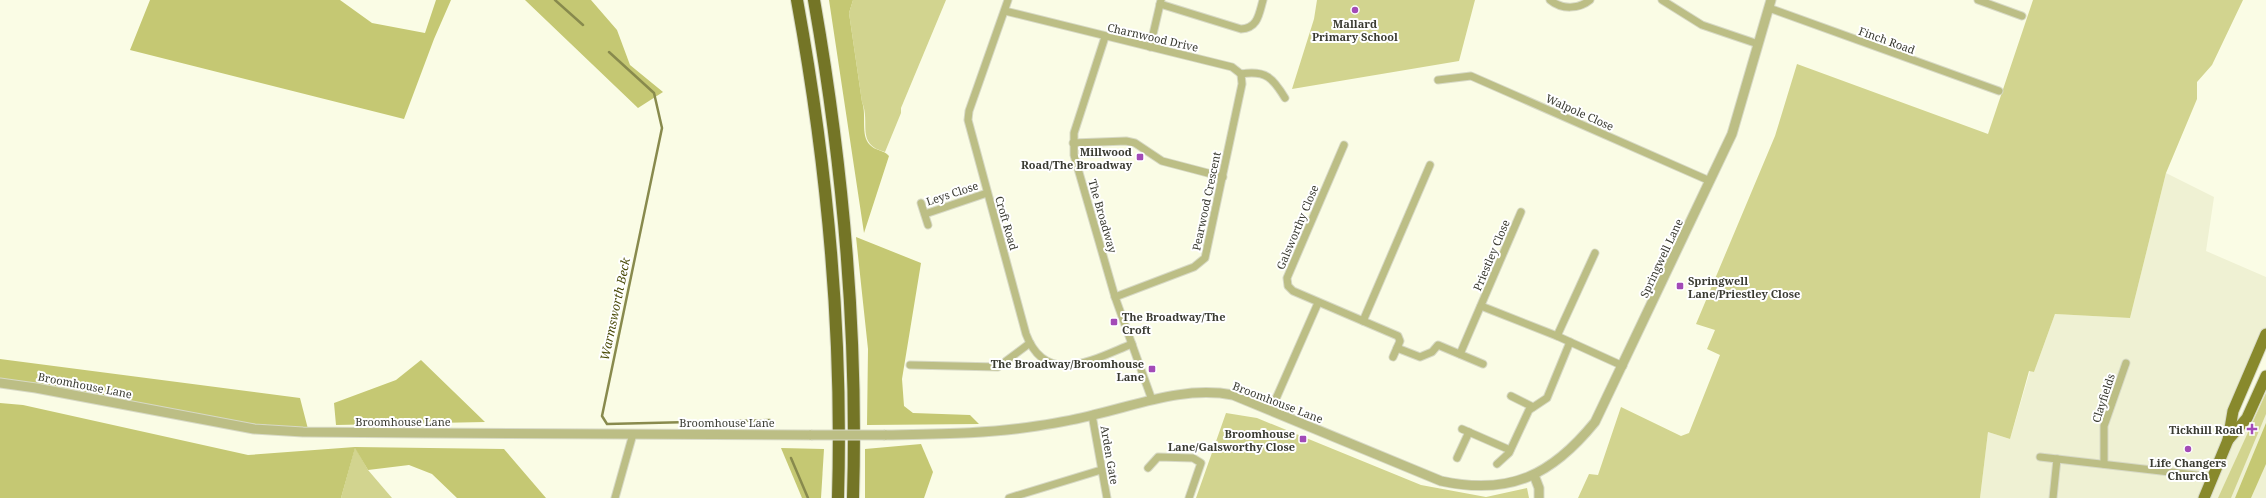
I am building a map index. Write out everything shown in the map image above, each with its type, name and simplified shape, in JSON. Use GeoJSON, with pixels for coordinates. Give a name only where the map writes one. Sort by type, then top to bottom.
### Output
{"type":"FeatureCollection","features":[{"type":"Feature","properties":{"kind":"highway"},"geometry":{"type":"LineString","coordinates":[[797,0],[815,101],[830,233],[837,347],[838,498]]}},
{"type":"Feature","properties":{"kind":"highway"},"geometry":{"type":"LineString","coordinates":[[814,0],[836,143],[849,280],[854,413],[853,498]]}},
{"type":"Feature","properties":{"kind":"main road"},"geometry":{"type":"LineString","coordinates":[[2204,498],[2228,440],[2233,411],[2266,334]]}},
{"type":"Feature","properties":{"kind":"main road"},"geometry":{"type":"LineString","coordinates":[[2228,440],[2247,418],[2266,376]]}},
{"type":"Feature","properties":{"kind":"street","name":"Croft Road"},"geometry":{"type":"LineString","coordinates":[[1008,0],[969,111],[968,120],[987,193],[1030,343],[1042,358],[1058,365],[1068,366],[1081,364],[1132,344]]}},
{"type":"Feature","properties":{"kind":"street"},"geometry":{"type":"LineString","coordinates":[[1150,47],[1160,2],[1241,29],[1248,29],[1257,21],[1263,0]]}},
{"type":"Feature","properties":{"kind":"street"},"geometry":{"type":"LineString","coordinates":[[1550,0],[1571,7],[1583,5],[1590,0]]}},
{"type":"Feature","properties":{"kind":"street"},"geometry":{"type":"LineString","coordinates":[[1662,0],[1702,25],[1758,44]]}},
{"type":"Feature","properties":{"kind":"street"},"geometry":{"type":"LineString","coordinates":[[1978,0],[2022,16]]}},
{"type":"Feature","properties":{"kind":"street","name":"Springwell Lane"},"geometry":{"type":"LineString","coordinates":[[1534,475],[1568,453],[1595,422],[1623,366],[1732,134],[1770,4]]}},
{"type":"Feature","properties":{"kind":"street","name":"Finch Road"},"geometry":{"type":"LineString","coordinates":[[1770,4],[1999,91]]}},
{"type":"Feature","properties":{"kind":"street","name":"Charnwood Drive"},"geometry":{"type":"LineString","coordinates":[[1005,11],[1105,37],[1232,67],[1241,74],[1258,74],[1269,77],[1274,81],[1285,98]]}},
{"type":"Feature","properties":{"kind":"street","name":"The Broadway"},"geometry":{"type":"LineString","coordinates":[[1105,37],[1074,132],[1074,156],[1115,297],[1152,400]]}},
{"type":"Feature","properties":{"kind":"street","name":"Pearwood Crescent"},"geometry":{"type":"LineString","coordinates":[[1115,297],[1200,264],[1208,251],[1242,84],[1241,74]]}},
{"type":"Feature","properties":{"kind":"street","name":"Walpole Close"},"geometry":{"type":"LineString","coordinates":[[1438,80],[1471,76],[1710,181]]}},
{"type":"Feature","properties":{"kind":"street"},"geometry":{"type":"LineString","coordinates":[[1073,143],[1130,142],[1143,147],[1162,161],[1223,177]]}},
{"type":"Feature","properties":{"kind":"street","name":"Galsworthy Close"},"geometry":{"type":"LineString","coordinates":[[1344,145],[1287,278],[1288,286],[1293,291],[1398,336],[1400,341],[1397,348]]}},
{"type":"Feature","properties":{"kind":"street"},"geometry":{"type":"LineString","coordinates":[[1363,321],[1430,165]]}},
{"type":"Feature","properties":{"kind":"street","name":"Leys Close"},"geometry":{"type":"LineString","coordinates":[[925,214],[987,193]]}},
{"type":"Feature","properties":{"kind":"street","name":"Leys Close"},"geometry":{"type":"LineString","coordinates":[[921,203],[928,225]]}},
{"type":"Feature","properties":{"kind":"street","name":"Priestley Close"},"geometry":{"type":"LineString","coordinates":[[1460,354],[1521,212]]}},
{"type":"Feature","properties":{"kind":"street"},"geometry":{"type":"LineString","coordinates":[[1557,336],[1595,253]]}},
{"type":"Feature","properties":{"kind":"street"},"geometry":{"type":"LineString","coordinates":[[1271,410],[1318,302]]}},
{"type":"Feature","properties":{"kind":"street","name":"Priestley Close"},"geometry":{"type":"LineString","coordinates":[[1481,306],[1557,336],[1623,366]]}},
{"type":"Feature","properties":{"kind":"street"},"geometry":{"type":"LineString","coordinates":[[1497,464],[1510,450],[1532,407],[1547,398],[1570,342]]}},
{"type":"Feature","properties":{"kind":"street"},"geometry":{"type":"LineString","coordinates":[[910,365],[998,367],[1030,343]]}},
{"type":"Feature","properties":{"kind":"street"},"geometry":{"type":"LineString","coordinates":[[1393,357],[1397,348],[1420,357],[1432,352],[1438,345],[1483,364]]}},
{"type":"Feature","properties":{"kind":"street","name":"Clayfields"},"geometry":{"type":"LineString","coordinates":[[2104,464],[2104,426],[2126,363]]}},
{"type":"Feature","properties":{"kind":"street","name":"Broomhouse Lane"},"geometry":{"type":"LineString","coordinates":[[0,383],[36,388],[254,429],[309,432],[811,435],[978,433],[1036,426],[1092,415],[1152,400],[1191,393],[1219,393],[1233,395],[1271,410],[1441,481],[1474,486],[1489,486],[1504,484],[1534,475]]}},
{"type":"Feature","properties":{"kind":"street"},"geometry":{"type":"LineString","coordinates":[[1511,396],[1532,407]]}},
{"type":"Feature","properties":{"kind":"street","name":"Arden Gate"},"geometry":{"type":"LineString","coordinates":[[1092,415],[1107,498]]}},
{"type":"Feature","properties":{"kind":"street"},"geometry":{"type":"LineString","coordinates":[[1457,458],[1466,431],[1510,450]]}},
{"type":"Feature","properties":{"kind":"street"},"geometry":{"type":"LineString","coordinates":[[615,498],[633,434]]}},
{"type":"Feature","properties":{"kind":"street"},"geometry":{"type":"LineString","coordinates":[[1148,468],[1158,457],[1193,458],[1201,463],[1189,498]]}},
{"type":"Feature","properties":{"kind":"street"},"geometry":{"type":"LineString","coordinates":[[2040,457],[2213,477]]}},
{"type":"Feature","properties":{"kind":"street"},"geometry":{"type":"LineString","coordinates":[[2053,498],[2057,459]]}},
{"type":"Feature","properties":{"kind":"street"},"geometry":{"type":"LineString","coordinates":[[1009,498],[1101,470]]}},
{"type":"Feature","properties":{"kind":"street"},"geometry":{"type":"LineString","coordinates":[[1534,475],[1539,488],[1539,498]]}},
{"type":"Feature","properties":{"kind":"shaded area"},"geometry":{"type":"Polygon","coordinates":[[[2166,173],[2214,197],[2206,251],[2266,277],[2266,329],[2200,498],[1980,498],[1988,432],[2010,439],[2030,371],[2034,372],[2055,314],[2130,318],[2166,173]]]}},
{"type":"Feature","properties":{"kind":"shaded area","name":"Tickhill Road"},"geometry":{"type":"Polygon","coordinates":[[[2266,376],[2266,498],[2204,498],[2266,376]]]}},
{"type":"Feature","properties":{"kind":"green space"},"geometry":{"type":"Polygon","coordinates":[[[150,0],[340,0],[372,23],[425,33],[436,0],[451,0],[434,39],[404,119],[130,50],[150,0]]]}},
{"type":"Feature","properties":{"kind":"green space"},"geometry":{"type":"Polygon","coordinates":[[[525,0],[591,0],[617,30],[630,65],[663,92],[638,108],[525,0]]]}},
{"type":"Feature","properties":{"kind":"green space"},"geometry":{"type":"Polygon","coordinates":[[[829,0],[853,0],[849,13],[864,113],[865,136],[870,145],[889,156],[864,233],[829,0]]]}},
{"type":"Feature","properties":{"kind":"green space"},"geometry":{"type":"Polygon","coordinates":[[[853,0],[946,0],[901,108],[901,113],[885,152],[870,144],[867,138],[849,13],[853,0]]]}},
{"type":"Feature","properties":{"kind":"green space"},"geometry":{"type":"Polygon","coordinates":[[[1317,0],[1475,0],[1459,61],[1292,89],[1314,19],[1317,0]]]}},
{"type":"Feature","properties":{"kind":"green space"},"geometry":{"type":"Polygon","coordinates":[[[2033,0],[2243,0],[2212,65],[2197,82],[2197,99],[2166,173],[2130,318],[2055,314],[2034,372],[2029,371],[2010,439],[1988,432],[1980,498],[1578,498],[1589,474],[1598,475],[1621,407],[1681,436],[1689,433],[1720,355],[1707,349],[1715,330],[1696,324],[1775,136],[1797,64],[1988,134],[2033,0]]]}},
{"type":"Feature","properties":{"kind":"green space"},"geometry":{"type":"Polygon","coordinates":[[[856,237],[921,263],[902,379],[904,406],[913,413],[970,415],[979,424],[867,425],[868,349],[856,237]]]}},
{"type":"Feature","properties":{"kind":"green space"},"geometry":{"type":"Polygon","coordinates":[[[0,359],[300,398],[308,429],[235,422],[0,379],[0,359]]]}},
{"type":"Feature","properties":{"kind":"green space"},"geometry":{"type":"Polygon","coordinates":[[[421,360],[485,422],[336,425],[334,403],[396,380],[421,360]]]}},
{"type":"Feature","properties":{"kind":"green space"},"geometry":{"type":"Polygon","coordinates":[[[2266,393],[2266,414],[2231,498],[2218,498],[2266,393]]]}},
{"type":"Feature","properties":{"kind":"green space"},"geometry":{"type":"Polygon","coordinates":[[[0,403],[23,405],[248,455],[355,447],[504,449],[546,498],[457,498],[432,474],[409,465],[368,470],[355,448],[341,498],[0,498],[0,403]]]}},
{"type":"Feature","properties":{"kind":"green space"},"geometry":{"type":"Polygon","coordinates":[[[1226,413],[1257,418],[1421,485],[1486,497],[1527,488],[1529,498],[1196,498],[1226,413]]]}},
{"type":"Feature","properties":{"kind":"green space"},"geometry":{"type":"Polygon","coordinates":[[[2266,423],[2266,464],[2251,498],[2235,498],[2266,423]]]}},
{"type":"Feature","properties":{"kind":"green space"},"geometry":{"type":"Polygon","coordinates":[[[921,444],[933,472],[924,498],[865,498],[865,449],[921,444]]]}},
{"type":"Feature","properties":{"kind":"green space"},"geometry":{"type":"Polygon","coordinates":[[[355,447],[368,470],[392,498],[341,498],[355,447]]]}},
{"type":"Feature","properties":{"kind":"green space"},"geometry":{"type":"Polygon","coordinates":[[[781,448],[824,449],[821,498],[802,498],[781,448]]]}},
{"type":"Feature","properties":{"kind":"waterway","name":"Warmsworth Beck"},"geometry":{"type":"LineString","coordinates":[[555,0],[583,25]]}},
{"type":"Feature","properties":{"kind":"waterway","name":"Warmsworth Beck"},"geometry":{"type":"LineString","coordinates":[[609,52],[654,93],[662,128],[602,416],[607,424],[770,420],[774,423]]}},
{"type":"Feature","properties":{"kind":"waterway","name":"Warmsworth Beck"},"geometry":{"type":"LineString","coordinates":[[791,458],[808,498]]}},
{"type":"Feature","properties":{"kind":"place","name":"Mallard Primary School"},"geometry":{"type":"Point","coordinates":[1355,10]}},
{"type":"Feature","properties":{"kind":"place","name":"Millwood Road/The Broadway"},"geometry":{"type":"Point","coordinates":[1140,157]}},
{"type":"Feature","properties":{"kind":"place","name":"Springwell Lane/Priestley Close"},"geometry":{"type":"Point","coordinates":[1680,286]}},
{"type":"Feature","properties":{"kind":"place","name":"The Broadway/The Croft"},"geometry":{"type":"Point","coordinates":[1114,322]}},
{"type":"Feature","properties":{"kind":"place","name":"The Broadway/Broomhouse Lane"},"geometry":{"type":"Point","coordinates":[1152,369]}},
{"type":"Feature","properties":{"kind":"place","name":"Tickhill Road"},"geometry":{"type":"Point","coordinates":[2252,429]}},
{"type":"Feature","properties":{"kind":"place","name":"Broomhouse Lane/Galsworthy Close"},"geometry":{"type":"Point","coordinates":[1303,439]}},
{"type":"Feature","properties":{"kind":"place","name":"Life Changers Church"},"geometry":{"type":"Point","coordinates":[2188,449]}}]}
